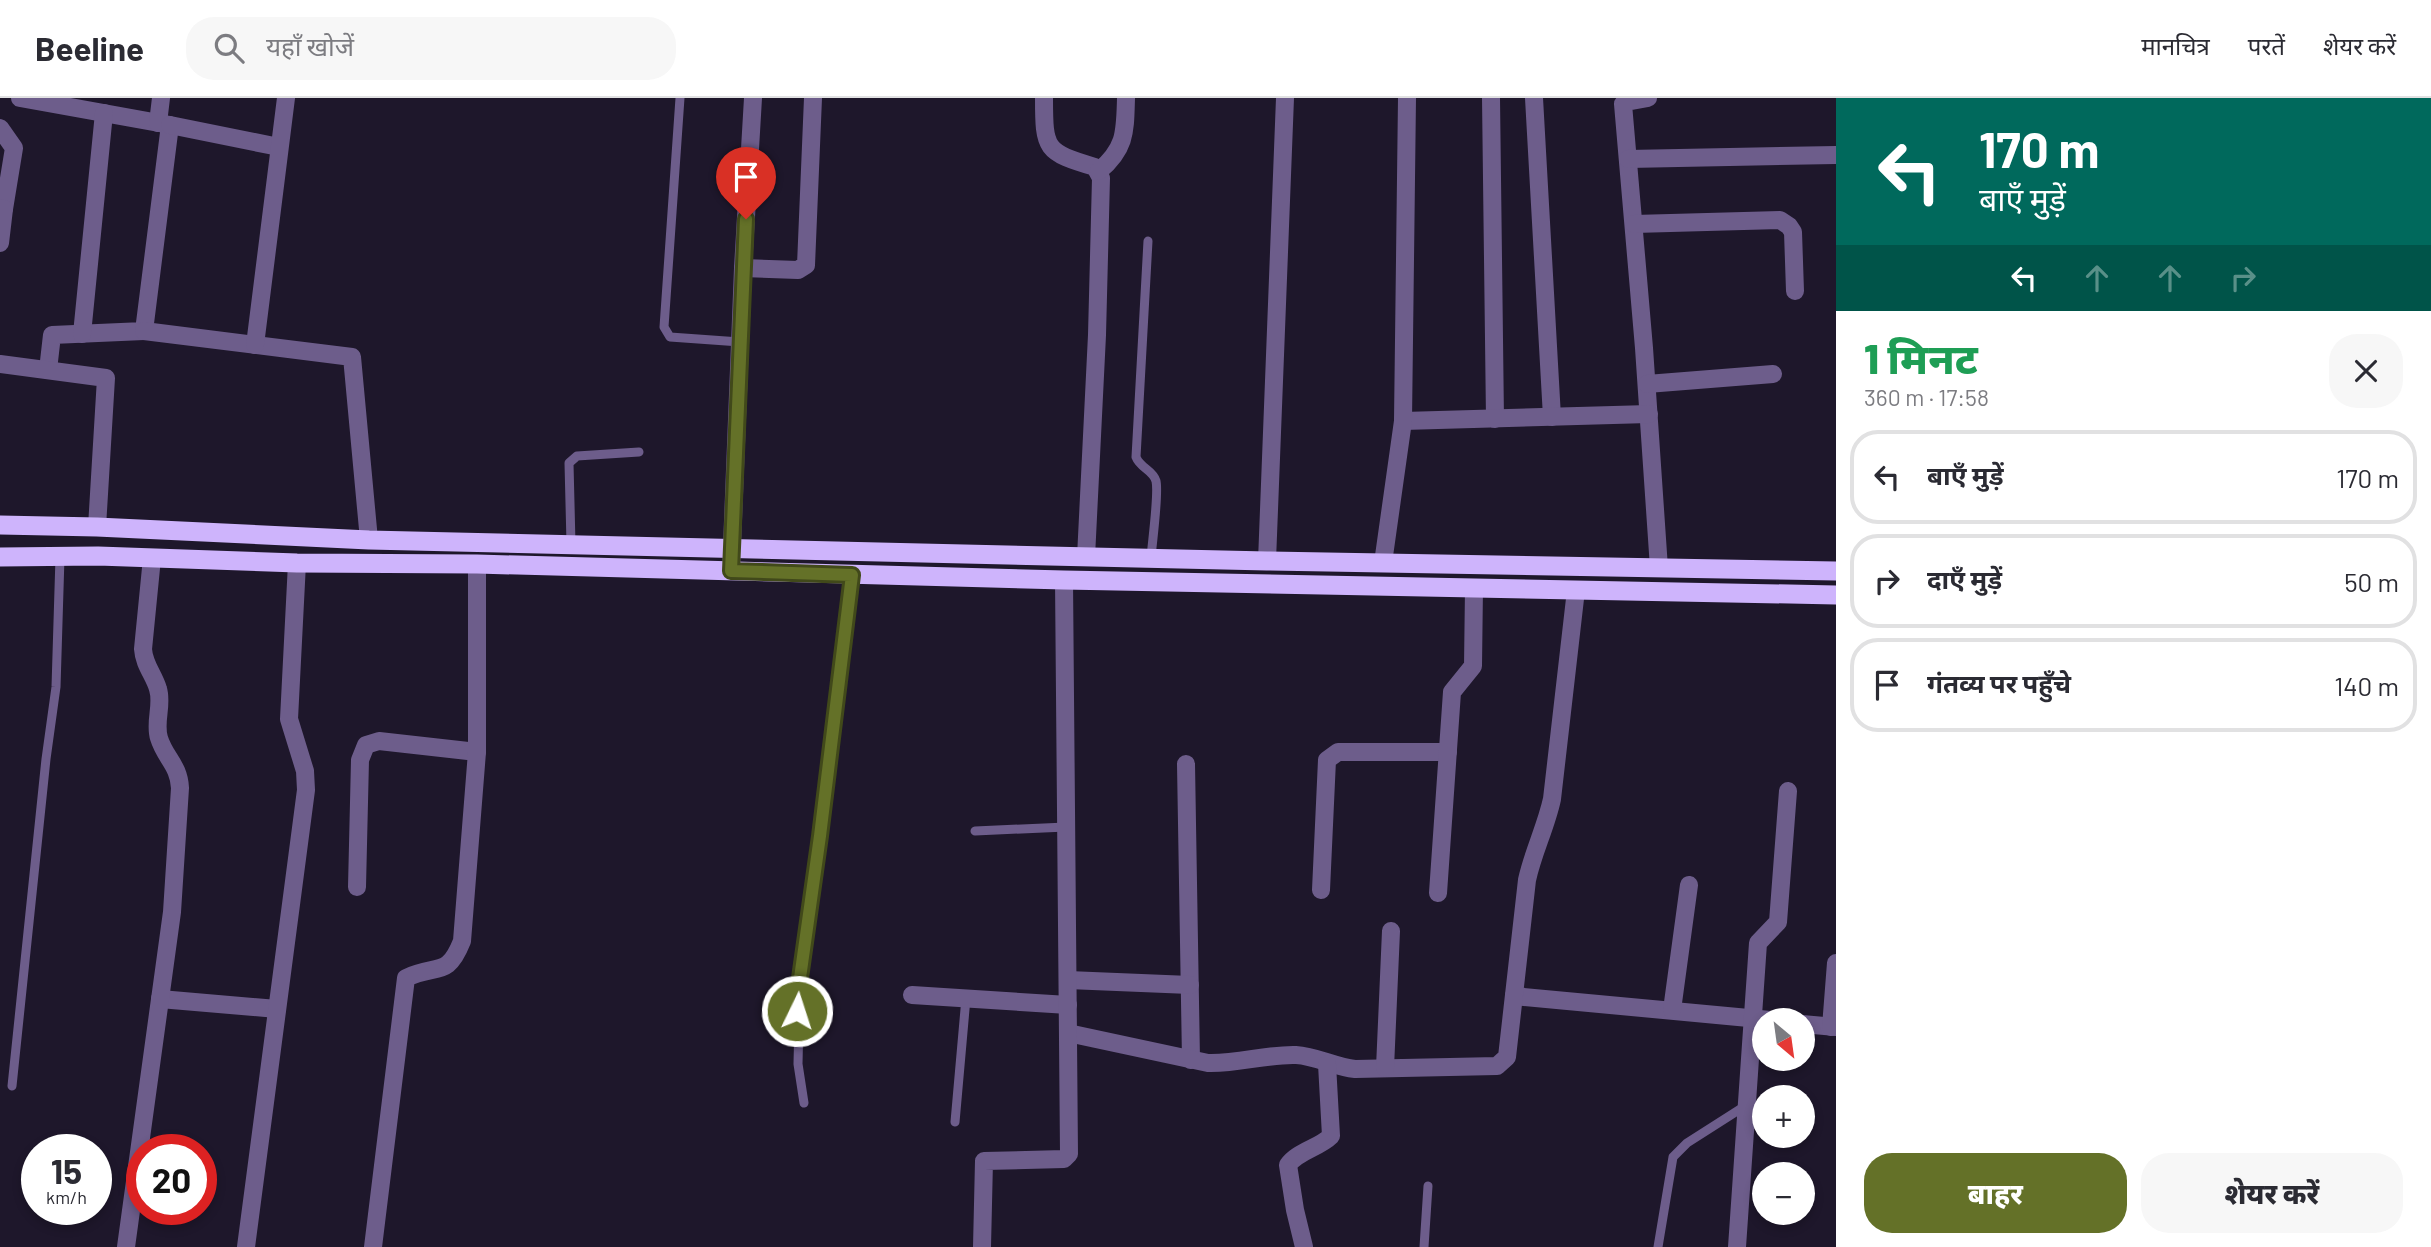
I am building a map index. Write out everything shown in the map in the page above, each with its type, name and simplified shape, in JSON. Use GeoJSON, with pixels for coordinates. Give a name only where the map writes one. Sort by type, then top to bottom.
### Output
{"type":"FeatureCollection","features":[{"type":"Feature","properties":{"kind":"highway"},"geometry":{"type":"LineString","coordinates":[[0,525],[369,540],[1836,571]]}},
{"type":"Feature","properties":{"kind":"highway"},"geometry":{"type":"LineString","coordinates":[[0,557],[477,564],[1064,580],[1836,595]]}},
{"type":"Feature","properties":{"kind":"street"},"geometry":{"type":"LineString","coordinates":[[20,98],[56,101],[279,147]]}},
{"type":"Feature","properties":{"kind":"street"},"geometry":{"type":"LineString","coordinates":[[144,331],[164,124],[161,98]]}},
{"type":"Feature","properties":{"kind":"street"},"geometry":{"type":"LineString","coordinates":[[255,345],[286,98]]}},
{"type":"Feature","properties":{"kind":"street"},"geometry":{"type":"LineString","coordinates":[[731,571],[753,98]]}},
{"type":"Feature","properties":{"kind":"street"},"geometry":{"type":"LineString","coordinates":[[743,268],[798,270],[806,265],[813,98]]}},
{"type":"Feature","properties":{"kind":"street"},"geometry":{"type":"LineString","coordinates":[[1044,98],[1044,130],[1048,144],[1063,158],[1095,167],[1101,178],[1097,335],[1086,557]]}},
{"type":"Feature","properties":{"kind":"street"},"geometry":{"type":"LineString","coordinates":[[1099,171],[1119,152],[1125,127],[1126,98]]}},
{"type":"Feature","properties":{"kind":"street"},"geometry":{"type":"LineString","coordinates":[[1266,561],[1285,98]]}},
{"type":"Feature","properties":{"kind":"street"},"geometry":{"type":"LineString","coordinates":[[1383,563],[1403,421],[1407,98]]}},
{"type":"Feature","properties":{"kind":"street"},"geometry":{"type":"LineString","coordinates":[[1491,98],[1494,419]]}},
{"type":"Feature","properties":{"kind":"street"},"geometry":{"type":"LineString","coordinates":[[1534,98],[1552,417]]}},
{"type":"Feature","properties":{"kind":"street"},"geometry":{"type":"LineString","coordinates":[[1648,98],[1623,104],[1647,384],[1659,568]]}},
{"type":"Feature","properties":{"kind":"street"},"geometry":{"type":"LineString","coordinates":[[82,334],[104,113]]}},
{"type":"Feature","properties":{"kind":"street"},"geometry":{"type":"LineString","coordinates":[[0,128],[14,148],[2,209],[0,243]]}},
{"type":"Feature","properties":{"kind":"street"},"geometry":{"type":"LineString","coordinates":[[1628,159],[1836,155]]}},
{"type":"Feature","properties":{"kind":"street"},"geometry":{"type":"LineString","coordinates":[[1634,224],[1780,220],[1793,232],[1795,291]]}},
{"type":"Feature","properties":{"kind":"street"},"geometry":{"type":"LineString","coordinates":[[48,370],[52,335],[144,331],[352,357],[369,540]]}},
{"type":"Feature","properties":{"kind":"street"},"geometry":{"type":"LineString","coordinates":[[0,364],[106,378],[97,527]]}},
{"type":"Feature","properties":{"kind":"street"},"geometry":{"type":"LineString","coordinates":[[1647,384],[1773,374]]}},
{"type":"Feature","properties":{"kind":"street"},"geometry":{"type":"LineString","coordinates":[[1403,421],[1648,414]]}},
{"type":"Feature","properties":{"kind":"street"},"geometry":{"type":"LineString","coordinates":[[125,1247],[172,912],[180,788],[176,768],[159,741],[158,689],[144,659],[152,558]]}},
{"type":"Feature","properties":{"kind":"street"},"geometry":{"type":"LineString","coordinates":[[246,1247],[306,790],[305,771],[289,719],[297,563]]}},
{"type":"Feature","properties":{"kind":"street"},"geometry":{"type":"LineString","coordinates":[[373,1247],[406,978],[418,972],[444,968],[456,958],[462,941],[477,752],[477,564]]}},
{"type":"Feature","properties":{"kind":"street"},"geometry":{"type":"LineString","coordinates":[[982,1247],[984,1161],[1068,1157],[1064,580]]}},
{"type":"Feature","properties":{"kind":"street"},"geometry":{"type":"LineString","coordinates":[[1438,893],[1452,692],[1472,666],[1474,588]]}},
{"type":"Feature","properties":{"kind":"street"},"geometry":{"type":"LineString","coordinates":[[1068,1033],[1191,1060],[1224,1063],[1297,1055],[1355,1069],[1497,1066],[1507,1056],[1527,880],[1552,799],[1576,590]]}},
{"type":"Feature","properties":{"kind":"street"},"geometry":{"type":"LineString","coordinates":[[357,887],[360,760],[366,745],[379,741],[477,752]]}},
{"type":"Feature","properties":{"kind":"street"},"geometry":{"type":"LineString","coordinates":[[1321,890],[1327,760],[1338,752],[1448,752]]}},
{"type":"Feature","properties":{"kind":"street"},"geometry":{"type":"LineString","coordinates":[[1186,764],[1191,1060]]}},
{"type":"Feature","properties":{"kind":"street"},"geometry":{"type":"LineString","coordinates":[[1761,1008],[1758,943],[1773,929],[1779,914],[1788,792]]}},
{"type":"Feature","properties":{"kind":"street"},"geometry":{"type":"LineString","coordinates":[[1672,1010],[1689,885]]}},
{"type":"Feature","properties":{"kind":"street"},"geometry":{"type":"LineString","coordinates":[[1385,1068],[1391,931]]}},
{"type":"Feature","properties":{"kind":"street"},"geometry":{"type":"LineString","coordinates":[[1815,1025],[1833,1027],[1836,963]]}},
{"type":"Feature","properties":{"kind":"street"},"geometry":{"type":"LineString","coordinates":[[1068,980],[1190,985]]}},
{"type":"Feature","properties":{"kind":"street"},"geometry":{"type":"LineString","coordinates":[[912,995],[1068,1005]]}},
{"type":"Feature","properties":{"kind":"street"},"geometry":{"type":"LineString","coordinates":[[1514,996],[1752,1018]]}},
{"type":"Feature","properties":{"kind":"street"},"geometry":{"type":"LineString","coordinates":[[160,999],[277,1009]]}},
{"type":"Feature","properties":{"kind":"street"},"geometry":{"type":"LineString","coordinates":[[1304,1247],[1288,1165],[1293,1159],[1324,1143],[1331,1136],[1327,1063]]}},
{"type":"Feature","properties":{"kind":"street"},"geometry":{"type":"LineString","coordinates":[[1737,1247],[1748,1105],[1754,1071]]}},
{"type":"Feature","properties":{"kind":"lane"},"geometry":{"type":"LineString","coordinates":[[680,98],[664,327],[670,337],[740,342]]}},
{"type":"Feature","properties":{"kind":"lane"},"geometry":{"type":"LineString","coordinates":[[1148,241],[1136,457],[1157,482],[1151,558]]}},
{"type":"Feature","properties":{"kind":"lane"},"geometry":{"type":"LineString","coordinates":[[571,544],[569,463],[572,458],[639,452]]}},
{"type":"Feature","properties":{"kind":"lane"},"geometry":{"type":"LineString","coordinates":[[12,1086],[56,687],[60,557]]}},
{"type":"Feature","properties":{"kind":"lane"},"geometry":{"type":"LineString","coordinates":[[804,1103],[798,1063],[800,978],[852,575]]}},
{"type":"Feature","properties":{"kind":"lane"},"geometry":{"type":"LineString","coordinates":[[975,831],[1066,827]]}},
{"type":"Feature","properties":{"kind":"lane"},"geometry":{"type":"LineString","coordinates":[[955,1122],[966,998]]}},
{"type":"Feature","properties":{"kind":"lane"},"geometry":{"type":"LineString","coordinates":[[1658,1247],[1673,1157],[1688,1143],[1748,1105]]}},
{"type":"Feature","properties":{"kind":"lane"},"geometry":{"type":"LineString","coordinates":[[1424,1247],[1428,1186]]}},
{"type":"Feature","properties":{"kind":"route"},"geometry":{"type":"LineString","coordinates":[[746,219],[731,571],[852,575],[797,1011]]}}]}
